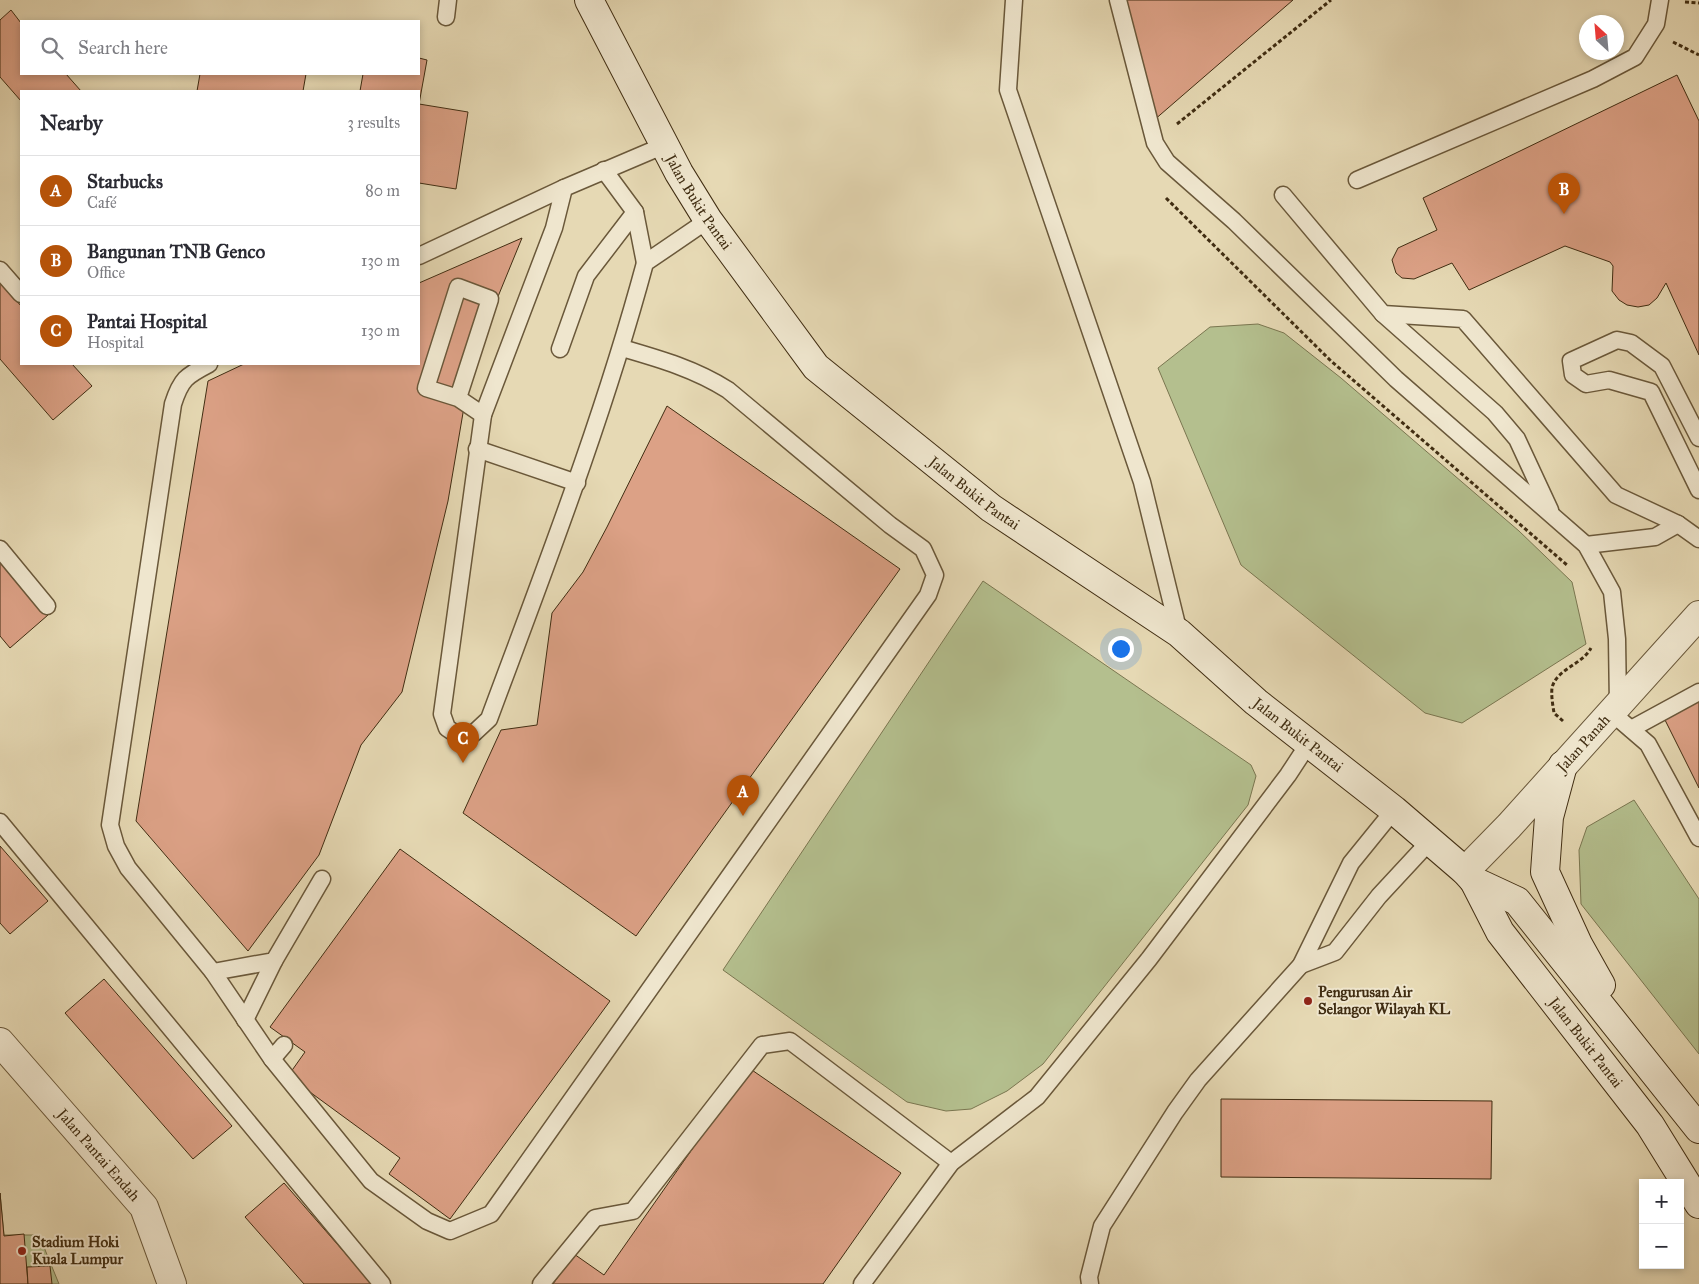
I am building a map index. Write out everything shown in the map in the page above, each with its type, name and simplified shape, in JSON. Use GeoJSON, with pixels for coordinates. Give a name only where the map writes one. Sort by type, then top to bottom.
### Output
{"type":"FeatureCollection","features":[{"type":"Feature","properties":{"kind":"street","name":"Jalan Bukit Pantai"},"geometry":{"type":"LineString","coordinates":[[589,0],[665,145],[708,220],[816,367],[991,508],[1179,633],[1256,702],[1394,810],[1469,876],[1517,901],[1699,1129]]}},
{"type":"Feature","properties":{"kind":"street","name":"Jalan Panah"},"geometry":{"type":"LineString","coordinates":[[1469,876],[1586,740],[1620,716],[1699,615]]}},
{"type":"Feature","properties":{"kind":"street"},"geometry":{"type":"LineString","coordinates":[[1563,766],[1549,817],[1545,872],[1578,944],[1639,1054]]}},
{"type":"Feature","properties":{"kind":"street","name":"Jalan Bukit Pantai"},"geometry":{"type":"LineString","coordinates":[[1469,876],[1500,932],[1650,1125],[1699,1204]]}},
{"type":"Feature","properties":{"kind":"street","name":"Jalan Pantai Endah"},"geometry":{"type":"LineString","coordinates":[[0,1042],[144,1207],[172,1284]]}},
{"type":"Feature","properties":{"kind":"lane"},"geometry":{"type":"LineString","coordinates":[[446,17],[448,0]]}},
{"type":"Feature","properties":{"kind":"lane"},"geometry":{"type":"LineString","coordinates":[[1014,0],[1008,90],[1142,482],[1179,633]]}},
{"type":"Feature","properties":{"kind":"lane"},"geometry":{"type":"LineString","coordinates":[[1118,0],[1155,143],[1167,162],[1234,221],[1396,379],[1586,545],[1612,592],[1617,639],[1620,716],[1648,744],[1699,838]]}},
{"type":"Feature","properties":{"kind":"lane"},"geometry":{"type":"LineString","coordinates":[[1357,180],[1593,79],[1635,57],[1656,24],[1660,0]]}},
{"type":"Feature","properties":{"kind":"lane"},"geometry":{"type":"LineString","coordinates":[[420,256],[564,188],[665,145]]}},
{"type":"Feature","properties":{"kind":"lane"},"geometry":{"type":"LineString","coordinates":[[564,188],[554,228],[483,415],[442,714],[447,728],[462,738],[474,734],[489,719],[577,483],[622,348],[645,263],[635,212],[604,170]]}},
{"type":"Feature","properties":{"kind":"lane"},"geometry":{"type":"LineString","coordinates":[[1283,196],[1383,314],[1495,413],[1517,439],[1553,516]]}},
{"type":"Feature","properties":{"kind":"lane"},"geometry":{"type":"LineString","coordinates":[[560,349],[586,276],[635,212]]}},
{"type":"Feature","properties":{"kind":"lane"},"geometry":{"type":"LineString","coordinates":[[645,263],[708,220]]}},
{"type":"Feature","properties":{"kind":"lane"},"geometry":{"type":"LineString","coordinates":[[0,270],[20,293]]}},
{"type":"Feature","properties":{"kind":"lane"},"geometry":{"type":"LineString","coordinates":[[458,398],[490,299],[458,287],[426,388],[458,398],[483,415]]}},
{"type":"Feature","properties":{"kind":"lane"},"geometry":{"type":"LineString","coordinates":[[1383,314],[1463,319],[1616,495],[1678,524],[1699,539]]}},
{"type":"Feature","properties":{"kind":"lane"},"geometry":{"type":"LineString","coordinates":[[1699,438],[1662,366],[1631,344],[1617,340],[1570,361],[1573,375],[1586,384],[1609,380],[1651,392],[1699,490]]}},
{"type":"Feature","properties":{"kind":"lane"},"geometry":{"type":"LineString","coordinates":[[206,365],[194,372],[180,384],[173,404],[110,825],[116,846],[128,868],[213,972],[272,1059],[371,1181],[427,1221],[450,1231],[491,1214],[928,595],[935,575],[923,550],[890,525],[728,390],[706,376],[679,364],[622,348]]}},
{"type":"Feature","properties":{"kind":"lane"},"geometry":{"type":"LineString","coordinates":[[477,449],[577,483]]}},
{"type":"Feature","properties":{"kind":"lane"},"geometry":{"type":"LineString","coordinates":[[1586,545],[1655,537],[1678,524]]}},
{"type":"Feature","properties":{"kind":"lane"},"geometry":{"type":"LineString","coordinates":[[0,549],[47,606]]}},
{"type":"Feature","properties":{"kind":"lane"},"geometry":{"type":"LineString","coordinates":[[1620,716],[1699,692]]}},
{"type":"Feature","properties":{"kind":"lane"},"geometry":{"type":"LineString","coordinates":[[862,1284],[952,1163],[1037,1097],[1149,959],[1288,775],[1308,743]]}},
{"type":"Feature","properties":{"kind":"lane"},"geometry":{"type":"LineString","coordinates":[[1090,1284],[1102,1226],[1175,1112],[1198,1080],[1301,965],[1351,864],[1394,810]]}},
{"type":"Feature","properties":{"kind":"lane"},"geometry":{"type":"LineString","coordinates":[[0,822],[382,1284]]}},
{"type":"Feature","properties":{"kind":"lane"},"geometry":{"type":"LineString","coordinates":[[1301,965],[1335,952],[1379,896],[1430,841]]}},
{"type":"Feature","properties":{"kind":"lane"},"geometry":{"type":"LineString","coordinates":[[245,1020],[274,961],[322,879]]}},
{"type":"Feature","properties":{"kind":"lane"},"geometry":{"type":"LineString","coordinates":[[213,972],[274,961]]}},
{"type":"Feature","properties":{"kind":"lane"},"geometry":{"type":"LineString","coordinates":[[541,1284],[595,1218],[633,1211],[762,1045],[790,1041],[952,1163]]}},
{"type":"Feature","properties":{"kind":"lane"},"geometry":{"type":"LineString","coordinates":[[272,1059],[284,1045]]}},
{"type":"Feature","properties":{"kind":"path"},"geometry":{"type":"LineString","coordinates":[[1155,143],[1330,0]]}},
{"type":"Feature","properties":{"kind":"path"},"geometry":{"type":"LineString","coordinates":[[1666,38],[1699,55]]}},
{"type":"Feature","properties":{"kind":"path"},"geometry":{"type":"LineString","coordinates":[[1162,194],[1331,362],[1570,568]]}},
{"type":"Feature","properties":{"kind":"path"},"geometry":{"type":"LineString","coordinates":[[1586,740],[1554,713],[1552,688],[1561,673],[1588,654],[1596,640]]}},
{"type":"Feature","properties":{"kind":"green space"},"geometry":{"type":"Polygon","coordinates":[[[1258,324],[1284,333],[1341,378],[1519,531],[1572,582],[1586,644],[1462,723],[1425,713],[1241,565],[1158,368],[1210,327],[1258,324]]]}},
{"type":"Feature","properties":{"kind":"green space"},"geometry":{"type":"Polygon","coordinates":[[[983,581],[1251,765],[1256,776],[1248,805],[1043,1064],[1007,1091],[971,1109],[946,1111],[907,1102],[723,970],[983,581]]]}},
{"type":"Feature","properties":{"kind":"green space"},"geometry":{"type":"Polygon","coordinates":[[[1634,800],[1699,899],[1699,1054],[1581,904],[1579,850],[1587,827],[1634,800]]]}},
{"type":"Feature","properties":{"kind":"green space","name":"Stadium Hoki Kuala Lumpur"},"geometry":{"type":"Polygon","coordinates":[[[0,1193],[4,1235],[39,1235],[59,1284],[0,1284],[0,1193]]]}},
{"type":"Feature","properties":{"kind":"building"},"geometry":{"type":"Polygon","coordinates":[[[1125,0],[1293,0],[1153,121],[1125,0]]]}},
{"type":"Feature","properties":{"kind":"building"},"geometry":{"type":"Polygon","coordinates":[[[11,10],[20,22],[20,75],[67,75],[80,90],[20,90],[20,100],[0,77],[0,20],[11,10]]]}},
{"type":"Feature","properties":{"kind":"building"},"geometry":{"type":"Polygon","coordinates":[[[420,58],[427,60],[420,98],[420,90],[360,90],[363,75],[420,75],[420,58]]]}},
{"type":"Feature","properties":{"kind":"building"},"geometry":{"type":"Polygon","coordinates":[[[200,75],[306,75],[303,90],[197,90],[200,75]]]}},
{"type":"Feature","properties":{"kind":"building"},"geometry":{"type":"Polygon","coordinates":[[[1677,75],[1699,121],[1699,355],[1666,283],[1657,298],[1649,305],[1638,307],[1627,305],[1619,300],[1612,291],[1613,266],[1610,262],[1565,246],[1469,290],[1452,263],[1414,279],[1402,278],[1396,273],[1392,260],[1398,248],[1437,230],[1423,198],[1677,75]]]}},
{"type":"Feature","properties":{"kind":"building"},"geometry":{"type":"Polygon","coordinates":[[[420,104],[468,112],[456,189],[420,183],[420,104]]]}},
{"type":"Feature","properties":{"kind":"building"},"geometry":{"type":"Polygon","coordinates":[[[522,238],[472,360],[448,501],[402,692],[361,745],[319,855],[248,951],[136,821],[208,381],[242,365],[420,365],[420,283],[522,238]]]}},
{"type":"Feature","properties":{"kind":"building"},"geometry":{"type":"Polygon","coordinates":[[[0,281],[20,305],[20,365],[73,365],[92,386],[53,420],[0,359],[0,281]]]}},
{"type":"Feature","properties":{"kind":"building"},"geometry":{"type":"Polygon","coordinates":[[[667,406],[900,569],[636,936],[463,813],[501,730],[537,725],[552,613],[583,572],[667,406]]]}},
{"type":"Feature","properties":{"kind":"building"},"geometry":{"type":"Polygon","coordinates":[[[0,559],[48,615],[10,648],[0,636],[0,559]]]}},
{"type":"Feature","properties":{"kind":"building"},"geometry":{"type":"Polygon","coordinates":[[[1699,698],[1699,788],[1663,716],[1699,698]]]}},
{"type":"Feature","properties":{"kind":"building"},"geometry":{"type":"Polygon","coordinates":[[[0,846],[48,901],[10,934],[0,923],[0,846]]]}},
{"type":"Feature","properties":{"kind":"building"},"geometry":{"type":"Polygon","coordinates":[[[400,849],[610,1001],[450,1219],[389,1174],[400,1158],[288,1076],[305,1052],[270,1027],[400,849]]]}},
{"type":"Feature","properties":{"kind":"building"},"geometry":{"type":"Polygon","coordinates":[[[104,979],[232,1126],[193,1159],[65,1013],[104,979]]]}},
{"type":"Feature","properties":{"kind":"building"},"geometry":{"type":"Polygon","coordinates":[[[749,1068],[901,1173],[823,1284],[553,1284],[574,1254],[604,1275],[749,1068]]]}},
{"type":"Feature","properties":{"kind":"building"},"geometry":{"type":"Polygon","coordinates":[[[1221,1099],[1492,1101],[1491,1179],[1221,1177],[1221,1099]]]}},
{"type":"Feature","properties":{"kind":"building"},"geometry":{"type":"Polygon","coordinates":[[[284,1183],[372,1284],[304,1284],[245,1217],[284,1183]]]}},
{"type":"Feature","properties":{"kind":"building"},"geometry":{"type":"Polygon","coordinates":[[[0,1193],[4,1236],[24,1234],[28,1284],[0,1284],[0,1193]]]}},
{"type":"Feature","properties":{"kind":"building"},"geometry":{"type":"Polygon","coordinates":[[[50,1266],[52,1284],[28,1284],[27,1267],[50,1266]]]}},
{"type":"Feature","properties":{"kind":"place","name":"Bangunan TNB Genco"},"geometry":{"type":"Point","coordinates":[1564,214]}},
{"type":"Feature","properties":{"kind":"place","name":"Pantai Hospital"},"geometry":{"type":"Point","coordinates":[463,763]}},
{"type":"Feature","properties":{"kind":"place","name":"Starbucks"},"geometry":{"type":"Point","coordinates":[743,816]}},
{"type":"Feature","properties":{"kind":"place","name":"Pengurusan Air Selangor Wilayah KL"},"geometry":{"type":"Point","coordinates":[1308,1001]}},
{"type":"Feature","properties":{"kind":"place","name":"Stadium Hoki Kuala Lumpur"},"geometry":{"type":"Point","coordinates":[22,1251]}}]}
